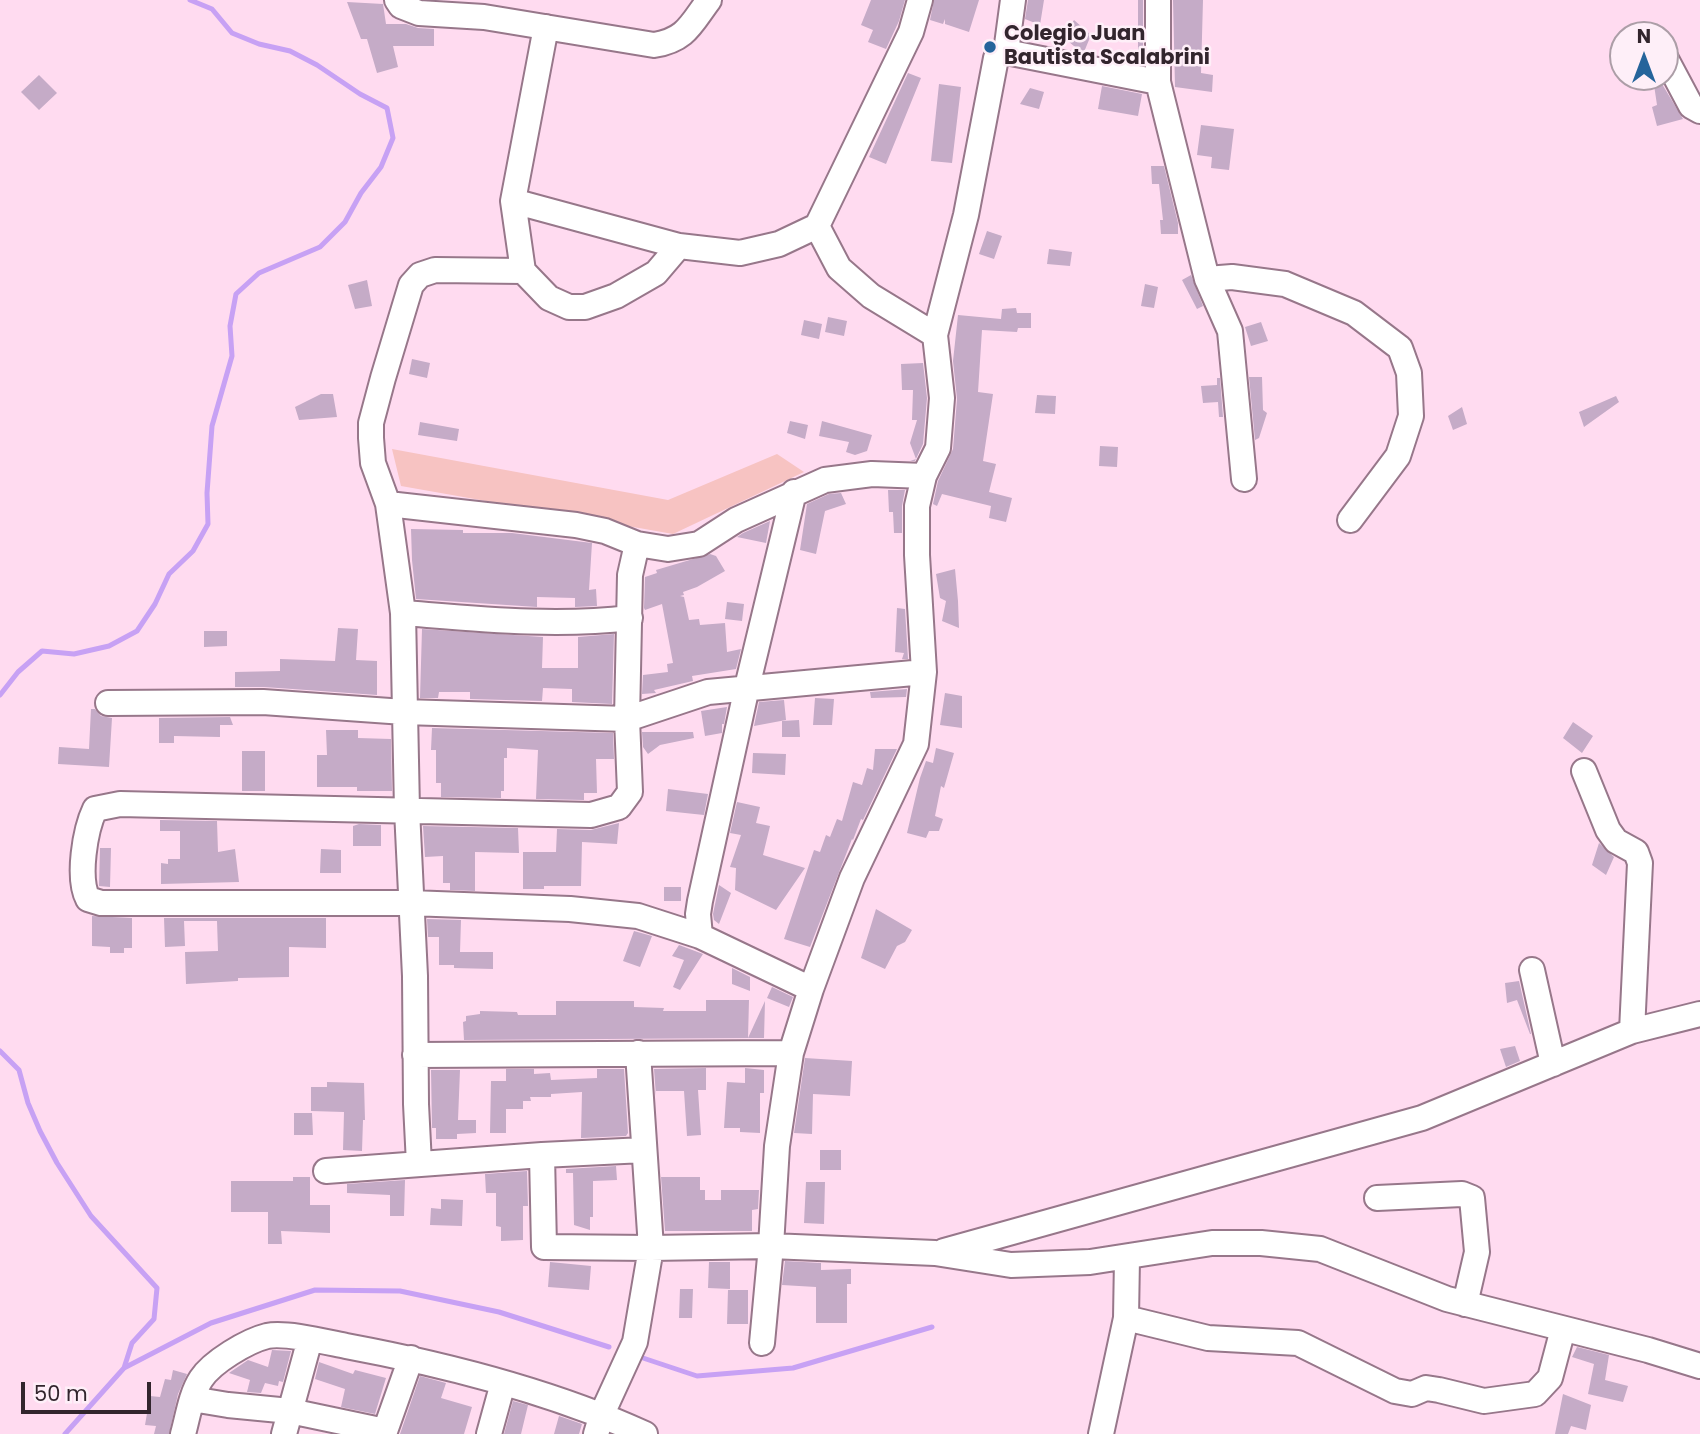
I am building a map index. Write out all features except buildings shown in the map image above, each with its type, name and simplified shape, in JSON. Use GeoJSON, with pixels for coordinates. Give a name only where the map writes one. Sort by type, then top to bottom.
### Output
{"type":"FeatureCollection","features":[{"type":"Feature","properties":{"kind":"street"},"geometry":{"type":"LineString","coordinates":[[397,0],[401,6],[419,13],[482,9],[546,27],[654,45],[671,42],[684,33],[709,0]]}},
{"type":"Feature","properties":{"kind":"street"},"geometry":{"type":"LineString","coordinates":[[513,201],[679,246],[740,253],[779,244],[817,226],[911,32],[920,0]]}},
{"type":"Feature","properties":{"kind":"street"},"geometry":{"type":"LineString","coordinates":[[1006,52],[1013,0]]}},
{"type":"Feature","properties":{"kind":"street"},"geometry":{"type":"LineString","coordinates":[[1158,0],[1158,82],[1207,279],[1230,331],[1244,479]]}},
{"type":"Feature","properties":{"kind":"street"},"geometry":{"type":"LineString","coordinates":[[546,27],[513,201],[523,271],[549,299],[569,307],[585,307],[616,296],[656,273],[679,246]]}},
{"type":"Feature","properties":{"kind":"street"},"geometry":{"type":"LineString","coordinates":[[762,1343],[777,1146],[791,1053],[811,989],[852,878],[916,744],[924,672],[917,506],[923,476],[938,448],[942,398],[935,335],[966,215],[996,58],[1006,52],[1158,82]]}},
{"type":"Feature","properties":{"kind":"street"},"geometry":{"type":"LineString","coordinates":[[1679,83],[1691,106],[1700,111]]}},
{"type":"Feature","properties":{"kind":"street"},"geometry":{"type":"LineString","coordinates":[[817,226],[839,268],[871,296],[935,335]]}},
{"type":"Feature","properties":{"kind":"street"},"geometry":{"type":"LineString","coordinates":[[419,1164],[403,613],[388,504],[373,463],[371,423],[411,285],[420,275],[435,270],[523,271]]}},
{"type":"Feature","properties":{"kind":"street"},"geometry":{"type":"LineString","coordinates":[[1207,279],[1232,277],[1285,285],[1354,313],[1400,348],[1409,373],[1411,416],[1398,456],[1350,520]]}},
{"type":"Feature","properties":{"kind":"street"},"geometry":{"type":"LineString","coordinates":[[388,504],[576,525],[605,531],[637,544],[668,549],[699,544],[736,520],[825,480],[872,474],[923,476]]}},
{"type":"Feature","properties":{"kind":"street"},"geometry":{"type":"LineString","coordinates":[[700,936],[698,914],[747,687],[794,492]]}},
{"type":"Feature","properties":{"kind":"street"},"geometry":{"type":"LineString","coordinates":[[637,544],[630,575],[627,719],[630,792],[619,807],[592,815],[120,804],[95,810],[89,823],[84,851],[84,891],[88,900],[101,903],[410,903],[570,909],[638,916],[700,936],[811,989]]}},
{"type":"Feature","properties":{"kind":"street"},"geometry":{"type":"LineString","coordinates":[[403,613],[522,623],[591,623],[630,618]]}},
{"type":"Feature","properties":{"kind":"street"},"geometry":{"type":"LineString","coordinates":[[108,703],[263,702],[404,712],[627,719],[708,692],[924,672]]}},
{"type":"Feature","properties":{"kind":"street"},"geometry":{"type":"LineString","coordinates":[[1584,771],[1608,830],[1616,841],[1636,852],[1640,863],[1632,1031]]}},
{"type":"Feature","properties":{"kind":"street"},"geometry":{"type":"LineString","coordinates":[[1532,970],[1553,1064]]}},
{"type":"Feature","properties":{"kind":"street"},"geometry":{"type":"LineString","coordinates":[[935,1253],[1422,1118],[1632,1031],[1700,1014]]}},
{"type":"Feature","properties":{"kind":"street"},"geometry":{"type":"LineString","coordinates":[[599,1424],[635,1342],[651,1248],[638,1053]]}},
{"type":"Feature","properties":{"kind":"street"},"geometry":{"type":"LineString","coordinates":[[415,1055],[791,1053]]}},
{"type":"Feature","properties":{"kind":"street"},"geometry":{"type":"LineString","coordinates":[[326,1171],[644,1150]]}},
{"type":"Feature","properties":{"kind":"street"},"geometry":{"type":"LineString","coordinates":[[542,1155],[544,1247],[771,1246],[935,1253],[1011,1265],[1090,1262],[1212,1243],[1261,1243],[1320,1249],[1447,1299],[1700,1366]]}},
{"type":"Feature","properties":{"kind":"street"},"geometry":{"type":"LineString","coordinates":[[1377,1199],[1462,1194],[1472,1199],[1477,1252],[1465,1304]]}},
{"type":"Feature","properties":{"kind":"street"},"geometry":{"type":"LineString","coordinates":[[1101,1434],[1126,1318],[1126,1258]]}},
{"type":"Feature","properties":{"kind":"street"},"geometry":{"type":"LineString","coordinates":[[1126,1318],[1208,1338],[1298,1343],[1395,1391],[1412,1394],[1426,1388],[1484,1401],[1535,1394],[1550,1378],[1563,1329]]}},
{"type":"Feature","properties":{"kind":"street"},"geometry":{"type":"LineString","coordinates":[[183,1434],[192,1399],[201,1378],[230,1353],[268,1336],[310,1339],[411,1358],[503,1383],[599,1424],[645,1434]]}},
{"type":"Feature","properties":{"kind":"street"},"geometry":{"type":"LineString","coordinates":[[287,1422],[310,1339]]}},
{"type":"Feature","properties":{"kind":"street"},"geometry":{"type":"LineString","coordinates":[[192,1399],[228,1405],[287,1422],[384,1432],[411,1358]]}},
{"type":"Feature","properties":{"kind":"street"},"geometry":{"type":"LineString","coordinates":[[489,1434],[503,1383]]}},
{"type":"Feature","properties":{"kind":"shaded area"},"geometry":{"type":"Polygon","coordinates":[[[392,449],[668,500],[777,454],[804,472],[673,534],[401,486],[392,449]]]}},
{"type":"Feature","properties":{"kind":"waterway"},"geometry":{"type":"LineString","coordinates":[[0,695],[18,672],[42,651],[74,654],[109,646],[137,631],[155,604],[169,574],[193,551],[208,524],[207,493],[212,426],[232,356],[230,326],[236,294],[259,273],[320,247],[345,222],[361,193],[381,167],[393,138],[387,108],[290,51],[259,44],[232,33],[212,9],[190,0]]}},
{"type":"Feature","properties":{"kind":"waterway"},"geometry":{"type":"LineString","coordinates":[[0,1051],[19,1070],[28,1103],[40,1131],[91,1216],[157,1288],[154,1319],[132,1343],[124,1368]]}},
{"type":"Feature","properties":{"kind":"waterway"},"geometry":{"type":"LineString","coordinates":[[65,1434],[124,1368],[211,1323],[315,1290],[400,1291],[499,1312],[609,1347]]}},
{"type":"Feature","properties":{"kind":"waterway"},"geometry":{"type":"LineString","coordinates":[[637,1356],[697,1376],[793,1368],[932,1327]]}},
{"type":"Feature","properties":{"kind":"place","name":"Colegio Juan Bautista Scalabrini"},"geometry":{"type":"Point","coordinates":[990,47]}}]}
